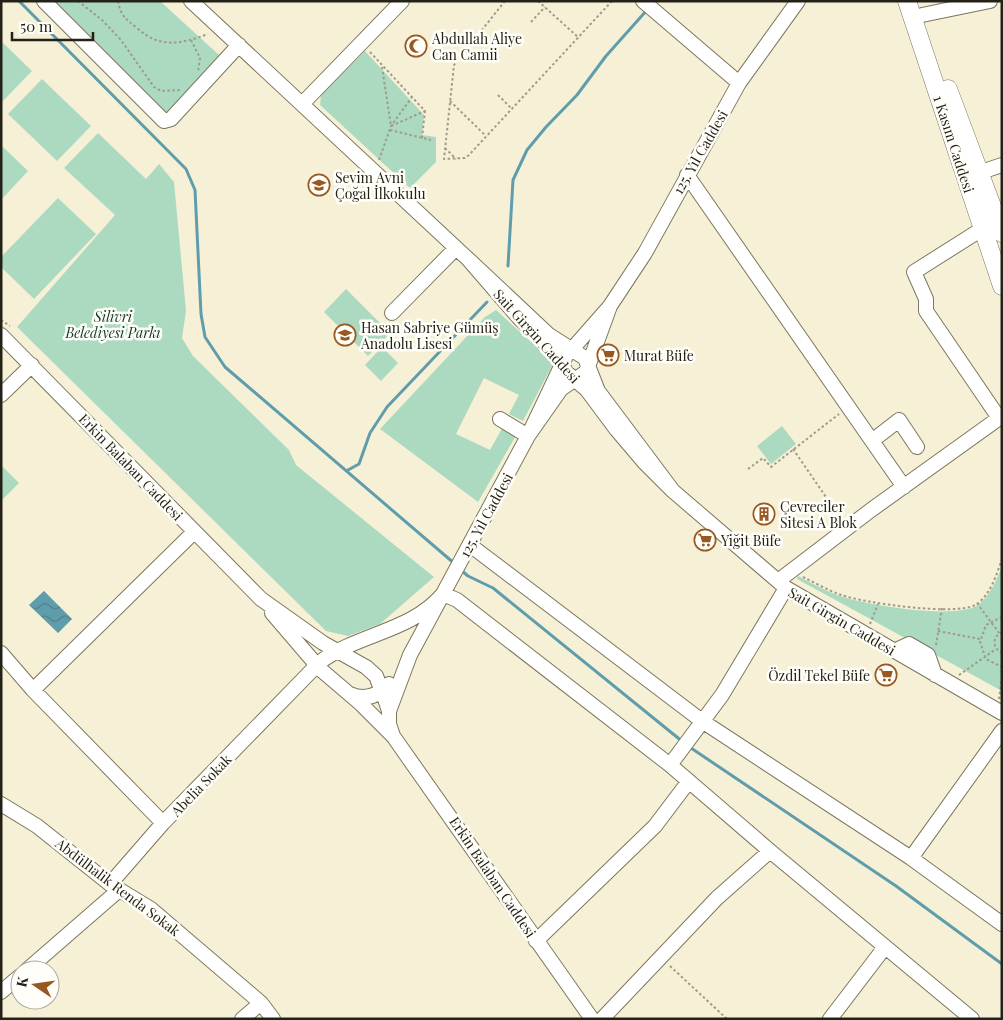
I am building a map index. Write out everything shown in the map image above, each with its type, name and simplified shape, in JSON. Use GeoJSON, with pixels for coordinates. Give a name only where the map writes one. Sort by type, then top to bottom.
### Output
{"type":"FeatureCollection","features":[{"type":"Feature","properties":{"kind":"main road","name":"1 Kasım Caddesi"},"geometry":{"type":"LineString","coordinates":[[916,5],[1002,233]]}},
{"type":"Feature","properties":{"kind":"main road","name":"1 Kasım Caddesi"},"geometry":{"type":"LineString","coordinates":[[916,5],[982,229],[998,258],[1002,286]]}},
{"type":"Feature","properties":{"kind":"street"},"geometry":{"type":"LineString","coordinates":[[44,1],[164,121],[171,119],[240,45]]}},
{"type":"Feature","properties":{"kind":"street"},"geometry":{"type":"LineString","coordinates":[[192,1],[468,259]]}},
{"type":"Feature","properties":{"kind":"street"},"geometry":{"type":"LineString","coordinates":[[302,104],[402,1]]}},
{"type":"Feature","properties":{"kind":"street"},"geometry":{"type":"LineString","coordinates":[[643,1],[739,83]]}},
{"type":"Feature","properties":{"kind":"street","name":"125. Yıl Caddesi"},"geometry":{"type":"LineString","coordinates":[[410,655],[528,436],[561,366],[571,351],[610,306],[645,253],[739,83],[798,1]]}},
{"type":"Feature","properties":{"kind":"street"},"geometry":{"type":"LineString","coordinates":[[916,5],[990,1]]}},
{"type":"Feature","properties":{"kind":"street"},"geometry":{"type":"LineString","coordinates":[[978,173],[1002,164]]}},
{"type":"Feature","properties":{"kind":"street"},"geometry":{"type":"LineString","coordinates":[[687,176],[904,487]]}},
{"type":"Feature","properties":{"kind":"street"},"geometry":{"type":"LineString","coordinates":[[670,764],[722,695],[782,584],[847,528],[1000,417],[926,311],[926,299],[914,272],[982,229]]}},
{"type":"Feature","properties":{"kind":"street"},"geometry":{"type":"LineString","coordinates":[[392,313],[456,248]]}},
{"type":"Feature","properties":{"kind":"street","name":"Sait Girgin Caddesi"},"geometry":{"type":"LineString","coordinates":[[468,259],[549,336],[585,358],[598,391],[673,491]]}},
{"type":"Feature","properties":{"kind":"street","name":"Sait Girgin Caddesi"},"geometry":{"type":"LineString","coordinates":[[468,259],[520,319],[557,354],[561,366],[587,390],[616,430],[673,491],[782,584],[1002,713]]}},
{"type":"Feature","properties":{"kind":"street","name":"125. Yıl Caddesi"},"geometry":{"type":"LineString","coordinates":[[528,436],[561,389],[586,372],[610,306]]}},
{"type":"Feature","properties":{"kind":"street","name":"Erkin Balaban Caddesi"},"geometry":{"type":"LineString","coordinates":[[1,334],[261,599],[317,665],[393,736],[592,1019]]}},
{"type":"Feature","properties":{"kind":"street"},"geometry":{"type":"LineString","coordinates":[[1,395],[32,365]]}},
{"type":"Feature","properties":{"kind":"street"},"geometry":{"type":"LineString","coordinates":[[500,419],[528,436]]}},
{"type":"Feature","properties":{"kind":"street"},"geometry":{"type":"LineString","coordinates":[[872,441],[899,420],[917,447]]}},
{"type":"Feature","properties":{"kind":"street"},"geometry":{"type":"LineString","coordinates":[[33,690],[194,532]]}},
{"type":"Feature","properties":{"kind":"street"},"geometry":{"type":"LineString","coordinates":[[470,545],[702,720],[911,858],[1002,924]]}},
{"type":"Feature","properties":{"kind":"street"},"geometry":{"type":"LineString","coordinates":[[295,688],[317,665],[343,648],[393,629],[434,605],[443,594],[457,600],[670,764],[972,1019]]}},
{"type":"Feature","properties":{"kind":"street","name":"Erkin Balaban Caddesi"},"geometry":{"type":"LineString","coordinates":[[261,599],[308,633],[338,644],[376,676],[389,711],[389,724],[393,736]]}},
{"type":"Feature","properties":{"kind":"street"},"geometry":{"type":"LineString","coordinates":[[1,653],[33,690],[163,823]]}},
{"type":"Feature","properties":{"kind":"street"},"geometry":{"type":"LineString","coordinates":[[349,694],[364,698],[382,691],[410,655]]}},
{"type":"Feature","properties":{"kind":"street"},"geometry":{"type":"LineString","coordinates":[[389,711],[410,655]]}},
{"type":"Feature","properties":{"kind":"street"},"geometry":{"type":"LineString","coordinates":[[295,688],[321,673],[330,677]]}},
{"type":"Feature","properties":{"kind":"street","name":"Abelia Sokak"},"geometry":{"type":"LineString","coordinates":[[37,960],[114,887],[163,823],[295,688]]}},
{"type":"Feature","properties":{"kind":"street"},"geometry":{"type":"LineString","coordinates":[[911,858],[1002,731]]}},
{"type":"Feature","properties":{"kind":"street"},"geometry":{"type":"LineString","coordinates":[[536,941],[655,826],[689,781]]}},
{"type":"Feature","properties":{"kind":"street","name":"Abdülhalik Renda Sokak"},"geometry":{"type":"LineString","coordinates":[[1,804],[37,826],[114,887],[151,909],[261,1003],[273,1019]]}},
{"type":"Feature","properties":{"kind":"street"},"geometry":{"type":"LineString","coordinates":[[602,1019],[717,898],[770,850]]}},
{"type":"Feature","properties":{"kind":"street"},"geometry":{"type":"LineString","coordinates":[[830,1019],[885,947]]}},
{"type":"Feature","properties":{"kind":"street"},"geometry":{"type":"LineString","coordinates":[[242,1019],[261,1003]]}},
{"type":"Feature","properties":{"kind":"path"},"geometry":{"type":"LineString","coordinates":[[78,1],[102,20],[121,40],[154,87],[161,91],[184,89]]}},
{"type":"Feature","properties":{"kind":"path"},"geometry":{"type":"LineString","coordinates":[[118,1],[121,16],[157,43],[192,40],[222,29]]}},
{"type":"Feature","properties":{"kind":"path"},"geometry":{"type":"LineString","coordinates":[[505,1],[454,65],[444,159],[465,158],[612,1]]}},
{"type":"Feature","properties":{"kind":"path"},"geometry":{"type":"LineString","coordinates":[[538,1],[579,38]]}},
{"type":"Feature","properties":{"kind":"path"},"geometry":{"type":"LineString","coordinates":[[532,22],[545,7]]}},
{"type":"Feature","properties":{"kind":"path"},"geometry":{"type":"LineString","coordinates":[[192,40],[200,58],[197,74]]}},
{"type":"Feature","properties":{"kind":"path"},"geometry":{"type":"LineString","coordinates":[[362,43],[425,111],[422,138]]}},
{"type":"Feature","properties":{"kind":"path"},"geometry":{"type":"LineString","coordinates":[[382,65],[391,126]]}},
{"type":"Feature","properties":{"kind":"path"},"geometry":{"type":"LineString","coordinates":[[498,96],[512,109]]}},
{"type":"Feature","properties":{"kind":"path"},"geometry":{"type":"LineString","coordinates":[[375,172],[391,126],[412,97]]}},
{"type":"Feature","properties":{"kind":"path"},"geometry":{"type":"LineString","coordinates":[[450,101],[486,136]]}},
{"type":"Feature","properties":{"kind":"path"},"geometry":{"type":"LineString","coordinates":[[391,126],[425,111]]}},
{"type":"Feature","properties":{"kind":"path"},"geometry":{"type":"LineString","coordinates":[[390,130],[431,140]]}},
{"type":"Feature","properties":{"kind":"path"},"geometry":{"type":"LineString","coordinates":[[445,148],[456,159]]}},
{"type":"Feature","properties":{"kind":"path"},"geometry":{"type":"LineString","coordinates":[[748,469],[764,458],[770,467],[848,407]]}},
{"type":"Feature","properties":{"kind":"path"},"geometry":{"type":"LineString","coordinates":[[792,449],[847,528]]}},
{"type":"Feature","properties":{"kind":"path"},"geometry":{"type":"LineString","coordinates":[[801,576],[842,595],[878,604],[962,609],[977,604],[989,588],[1002,559]]}},
{"type":"Feature","properties":{"kind":"path"},"geometry":{"type":"LineString","coordinates":[[997,572],[1002,572]]}},
{"type":"Feature","properties":{"kind":"path"},"geometry":{"type":"LineString","coordinates":[[862,620],[870,624],[878,604]]}},
{"type":"Feature","properties":{"kind":"path"},"geometry":{"type":"LineString","coordinates":[[977,604],[1000,632],[994,639],[996,649],[1002,653]]}},
{"type":"Feature","properties":{"kind":"path"},"geometry":{"type":"LineString","coordinates":[[936,647],[942,608]]}},
{"type":"Feature","properties":{"kind":"path"},"geometry":{"type":"LineString","coordinates":[[1002,617],[990,621],[984,628],[980,639],[985,657],[991,663],[1002,667]]}},
{"type":"Feature","properties":{"kind":"path"},"geometry":{"type":"LineString","coordinates":[[937,631],[980,639]]}},
{"type":"Feature","properties":{"kind":"path"},"geometry":{"type":"LineString","coordinates":[[957,676],[996,649]]}},
{"type":"Feature","properties":{"kind":"path"},"geometry":{"type":"LineString","coordinates":[[999,698],[1002,677]]}},
{"type":"Feature","properties":{"kind":"path"},"geometry":{"type":"LineString","coordinates":[[661,957],[727,1019]]}},
{"type":"Feature","properties":{"kind":"green space"},"geometry":{"type":"Polygon","coordinates":[[[35,1],[160,1],[230,65],[165,129],[35,1]]]}},
{"type":"Feature","properties":{"kind":"green space"},"geometry":{"type":"Polygon","coordinates":[[[1,41],[32,71],[1,103],[1,41]]]}},
{"type":"Feature","properties":{"kind":"green space"},"geometry":{"type":"Polygon","coordinates":[[[365,51],[424,115],[422,135],[436,137],[436,162],[410,188],[320,105],[321,95],[365,51]]]}},
{"type":"Feature","properties":{"kind":"green space"},"geometry":{"type":"Polygon","coordinates":[[[42,79],[91,126],[57,161],[8,114],[42,79]]]}},
{"type":"Feature","properties":{"kind":"green space","name":"Silivri Belediyesi Parkı"},"geometry":{"type":"Polygon","coordinates":[[[98,133],[146,179],[159,164],[174,182],[186,311],[182,338],[193,356],[289,450],[296,465],[434,577],[380,624],[348,636],[326,631],[17,327],[115,215],[64,168],[98,133]]]}},
{"type":"Feature","properties":{"kind":"green space"},"geometry":{"type":"Polygon","coordinates":[[[1,145],[28,171],[1,200],[1,145]]]}},
{"type":"Feature","properties":{"kind":"green space"},"geometry":{"type":"Polygon","coordinates":[[[58,198],[96,234],[34,299],[1,267],[1,257],[58,198]]]}},
{"type":"Feature","properties":{"kind":"green space"},"geometry":{"type":"Polygon","coordinates":[[[346,289],[390,333],[368,356],[324,312],[346,289]]]}},
{"type":"Feature","properties":{"kind":"green space"},"geometry":{"type":"Polygon","coordinates":[[[496,310],[550,359],[553,364],[523,421],[509,414],[519,395],[484,378],[456,434],[490,450],[504,425],[518,432],[478,502],[380,429],[485,317],[496,310]]]}},
{"type":"Feature","properties":{"kind":"green space"},"geometry":{"type":"Polygon","coordinates":[[[382,347],[398,363],[381,381],[365,365],[382,347]]]}},
{"type":"Feature","properties":{"kind":"green space"},"geometry":{"type":"Polygon","coordinates":[[[782,426],[796,444],[771,464],[757,446],[782,426]]]}},
{"type":"Feature","properties":{"kind":"green space"},"geometry":{"type":"Polygon","coordinates":[[[1,465],[19,483],[1,501],[1,465]]]}},
{"type":"Feature","properties":{"kind":"green space"},"geometry":{"type":"Polygon","coordinates":[[[1002,566],[1002,691],[797,579],[798,576],[837,595],[872,604],[912,610],[951,611],[967,609],[978,605],[993,587],[1002,566]]]}},
{"type":"Feature","properties":{"kind":"water"},"geometry":{"type":"Polygon","coordinates":[[[44,591],[72,619],[58,633],[29,605],[44,591]]]}},
{"type":"Feature","properties":{"kind":"waterway"},"geometry":{"type":"LineString","coordinates":[[19,1],[186,169],[195,190],[201,314],[205,337],[225,367],[455,564]]}},
{"type":"Feature","properties":{"kind":"waterway"},"geometry":{"type":"LineString","coordinates":[[508,266],[513,180],[527,150],[577,95],[606,56],[647,10]]}},
{"type":"Feature","properties":{"kind":"waterway"},"geometry":{"type":"LineString","coordinates":[[348,470],[359,464],[370,433],[387,407],[487,302]]}},
{"type":"Feature","properties":{"kind":"waterway"},"geometry":{"type":"LineString","coordinates":[[461,570],[468,576],[493,588],[683,742]]}},
{"type":"Feature","properties":{"kind":"waterway"},"geometry":{"type":"LineString","coordinates":[[688,746],[896,886],[1002,964]]}},
{"type":"Feature","properties":{"kind":"place","name":"Abdullah Aliye Can Camii"},"geometry":{"type":"Point","coordinates":[416,46]}},
{"type":"Feature","properties":{"kind":"place","name":"Sevim Avni Çoğal İlkokulu"},"geometry":{"type":"Point","coordinates":[319,185]}},
{"type":"Feature","properties":{"kind":"place","name":"Hasan Sabriye Gümüş Anadolu Lisesi"},"geometry":{"type":"Point","coordinates":[345,335]}},
{"type":"Feature","properties":{"kind":"place","name":"Murat Büfe"},"geometry":{"type":"Point","coordinates":[608,355]}},
{"type":"Feature","properties":{"kind":"place","name":"Çevreciler Sitesi A Blok"},"geometry":{"type":"Point","coordinates":[764,514]}},
{"type":"Feature","properties":{"kind":"place","name":"Yiğit Büfe"},"geometry":{"type":"Point","coordinates":[705,540]}},
{"type":"Feature","properties":{"kind":"place","name":"Özdil Tekel Büfe"},"geometry":{"type":"Point","coordinates":[886,675]}}]}
